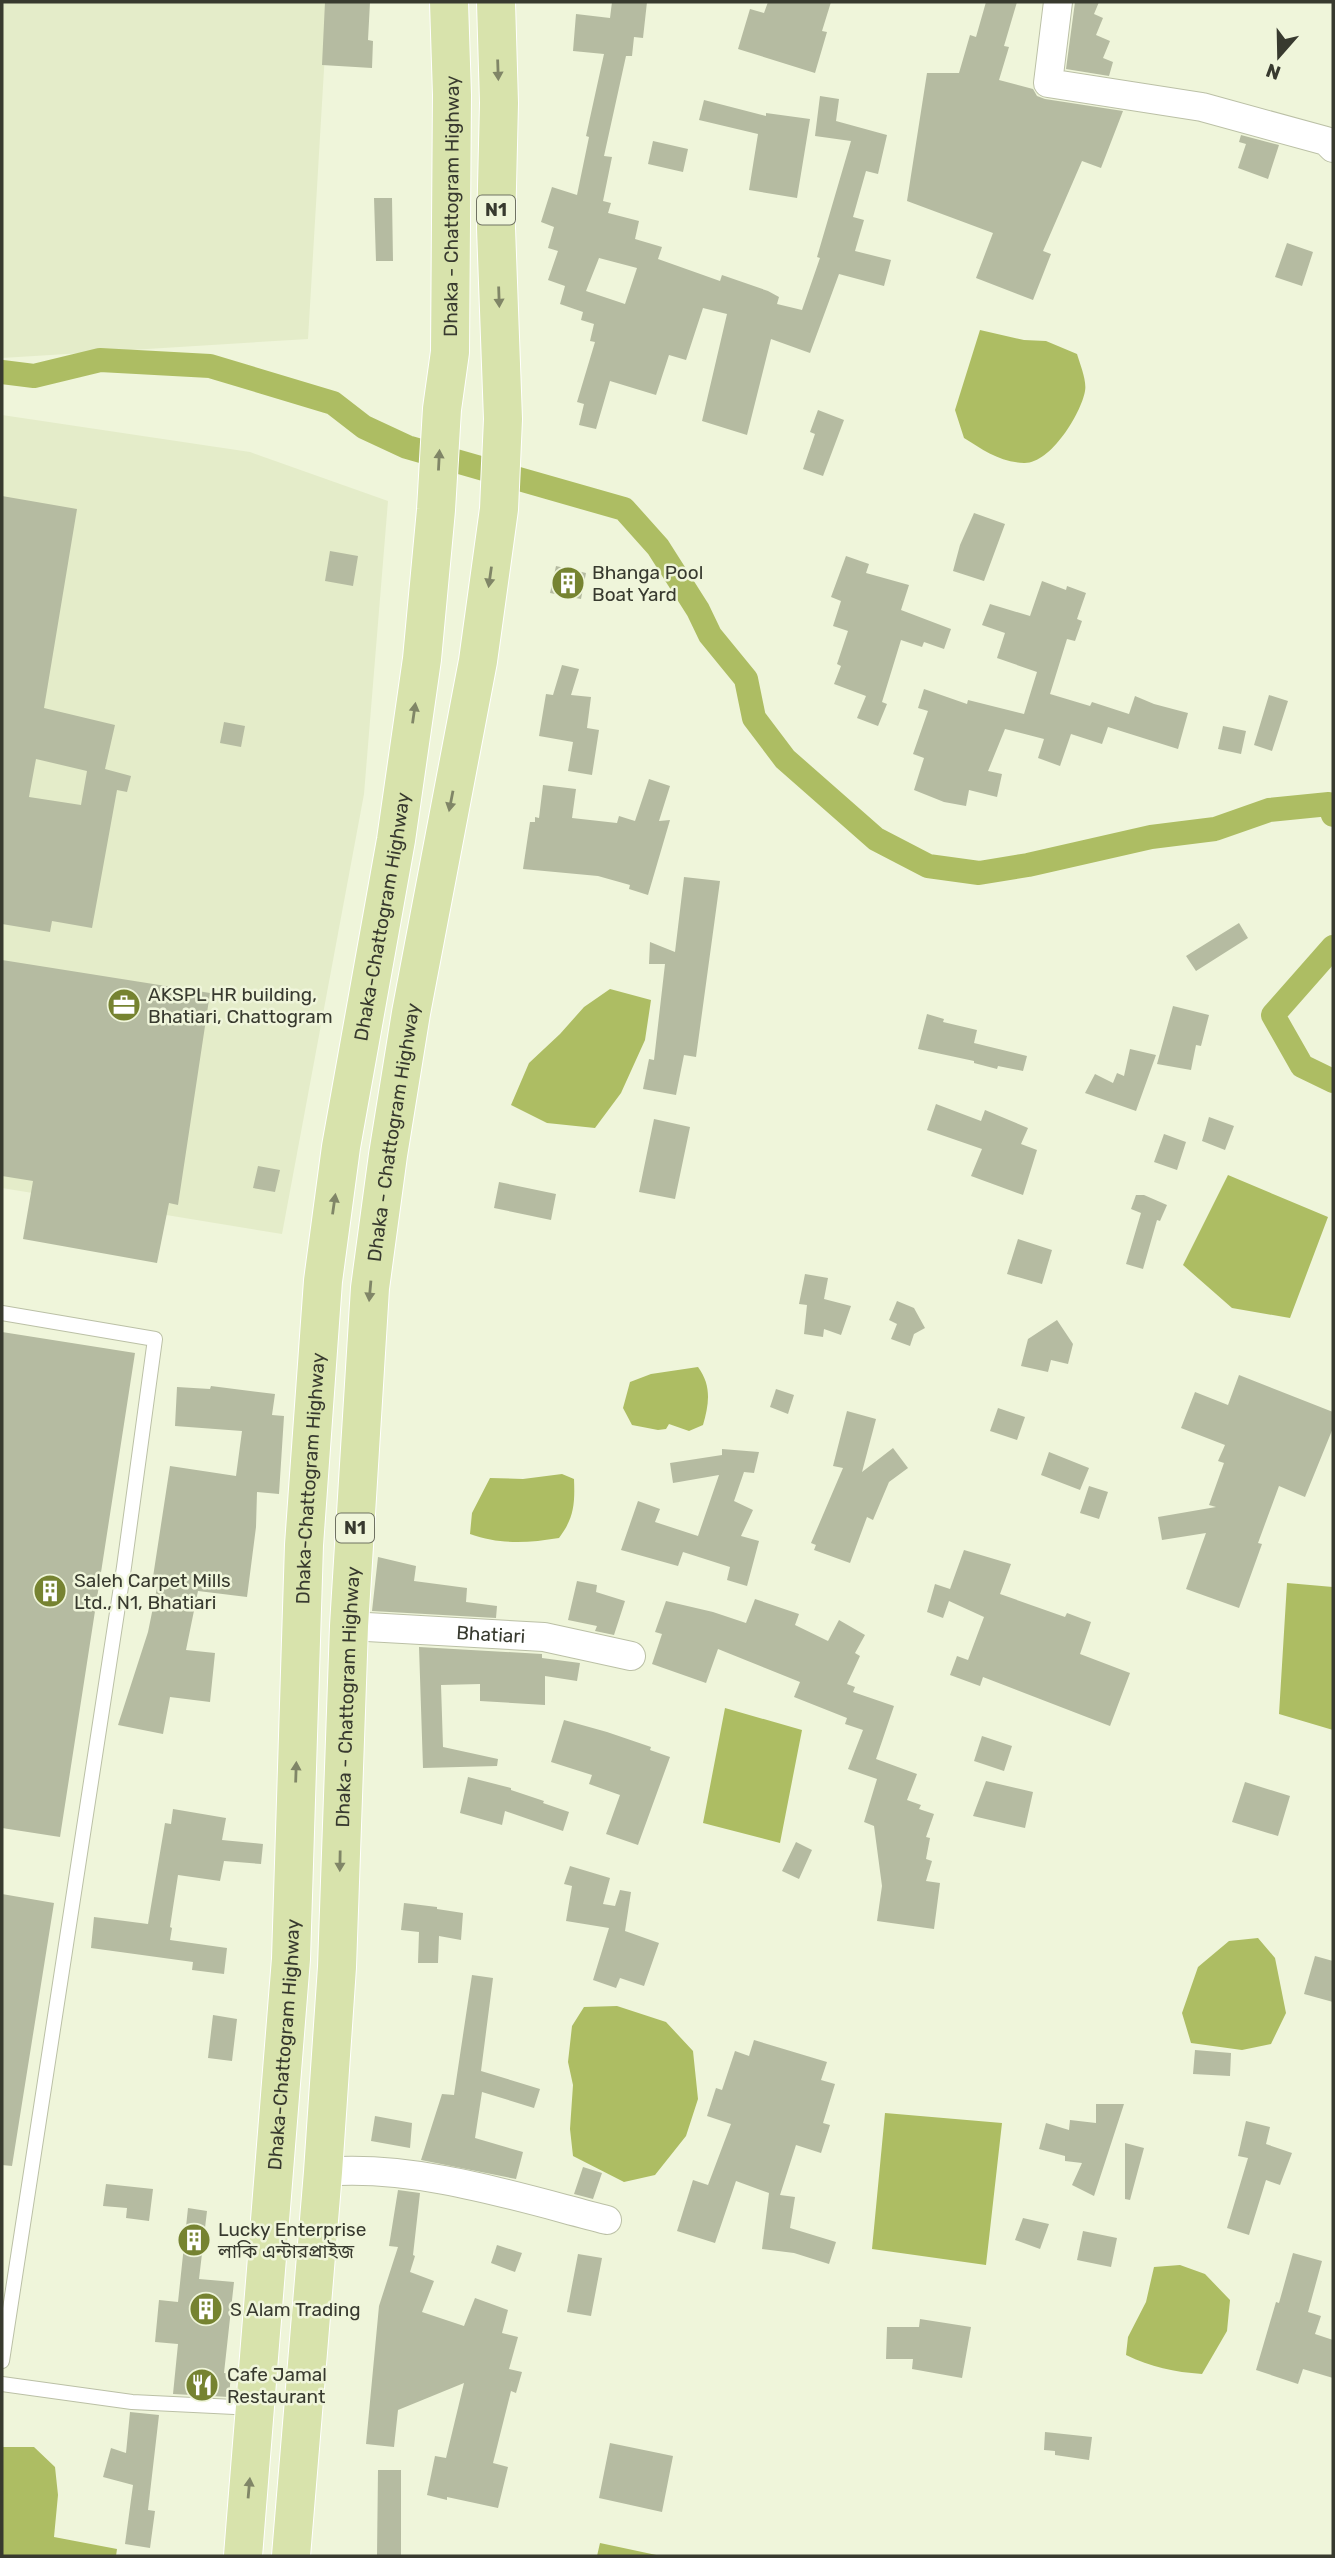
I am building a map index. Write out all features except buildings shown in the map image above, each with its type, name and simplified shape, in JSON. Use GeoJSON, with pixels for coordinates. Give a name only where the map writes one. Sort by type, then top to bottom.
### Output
{"type":"FeatureCollection","features":[{"type":"Feature","properties":{"kind":"highway","name":"Dhaka - Chattogram Highway"},"geometry":{"type":"LineString","coordinates":[[442,409],[450,352],[452,95],[449,2]]}},
{"type":"Feature","properties":{"kind":"highway","name":"Dhaka - Chattogram Highway"},"geometry":{"type":"LineString","coordinates":[[291,2556],[337,1967],[349,1626],[372,1275],[411,1013],[478,661],[499,509],[503,419],[496,228],[499,103],[495,2]]}},
{"type":"Feature","properties":{"kind":"highway","name":"Dhaka-Chattogram Highway"},"geometry":{"type":"LineString","coordinates":[[243,2556],[291,1959],[304,1545],[323,1281],[341,1147],[396,840],[422,659],[442,409]]}},
{"type":"Feature","properties":{"kind":"street"},"geometry":{"type":"LineString","coordinates":[[1058,2],[1048,83],[1202,107],[1326,141],[1333,148]]}},
{"type":"Feature","properties":{"kind":"street","name":"Bhatiari"},"geometry":{"type":"LineString","coordinates":[[349,1626],[544,1637],[631,1656]]}},
{"type":"Feature","properties":{"kind":"street"},"geometry":{"type":"LineString","coordinates":[[323,2172],[351,2169],[460,2182],[607,2220]]}},
{"type":"Feature","properties":{"kind":"lane"},"geometry":{"type":"LineString","coordinates":[[2,1313],[155,1339],[124,1567],[2,2361]]}},
{"type":"Feature","properties":{"kind":"lane"},"geometry":{"type":"LineString","coordinates":[[2,2384],[132,2402],[256,2409]]}},
{"type":"Feature","properties":{"kind":"shaded area"},"geometry":{"type":"Polygon","coordinates":[[[2,2],[328,2],[308,339],[2,358],[2,2]]]}},
{"type":"Feature","properties":{"kind":"shaded area"},"geometry":{"type":"Polygon","coordinates":[[[980,330],[1024,340],[1046,341],[1077,354],[1085,382],[1082,401],[1063,436],[1054,447],[1034,461],[1024,463],[999,458],[964,438],[955,410],[980,330]]]}},
{"type":"Feature","properties":{"kind":"shaded area"},"geometry":{"type":"Polygon","coordinates":[[[2,415],[250,452],[388,501],[364,794],[282,1234],[2,1188],[2,415]]]}},
{"type":"Feature","properties":{"kind":"shaded area"},"geometry":{"type":"Polygon","coordinates":[[[610,989],[651,1000],[645,1040],[621,1093],[595,1128],[547,1123],[511,1105],[529,1063],[584,1007],[610,989]]]}},
{"type":"Feature","properties":{"kind":"shaded area"},"geometry":{"type":"Polygon","coordinates":[[[1228,1175],[1328,1217],[1290,1318],[1232,1308],[1183,1265],[1228,1175]]]}},
{"type":"Feature","properties":{"kind":"shaded area"},"geometry":{"type":"Polygon","coordinates":[[[698,1367],[706,1381],[708,1395],[703,1425],[689,1431],[669,1424],[666,1429],[658,1430],[632,1425],[623,1408],[630,1382],[651,1374],[698,1367]]]}},
{"type":"Feature","properties":{"kind":"shaded area"},"geometry":{"type":"Polygon","coordinates":[[[562,1474],[574,1479],[574,1496],[571,1517],[559,1538],[514,1542],[470,1534],[472,1513],[490,1478],[523,1479],[562,1474]]]}},
{"type":"Feature","properties":{"kind":"shaded area"},"geometry":{"type":"Polygon","coordinates":[[[1287,1583],[1333,1587],[1333,1730],[1279,1714],[1287,1583]]]}},
{"type":"Feature","properties":{"kind":"shaded area"},"geometry":{"type":"Polygon","coordinates":[[[725,1708],[802,1730],[780,1843],[703,1823],[725,1708]]]}},
{"type":"Feature","properties":{"kind":"shaded area"},"geometry":{"type":"Polygon","coordinates":[[[1258,1938],[1275,1958],[1286,2013],[1271,2044],[1242,2050],[1191,2043],[1182,2013],[1198,1967],[1229,1941],[1258,1938]]]}},
{"type":"Feature","properties":{"kind":"shaded area"},"geometry":{"type":"Polygon","coordinates":[[[617,2006],[666,2022],[693,2051],[698,2099],[686,2136],[655,2175],[624,2182],[573,2156],[570,2129],[573,2085],[568,2062],[572,2026],[584,2007],[617,2006]]]}},
{"type":"Feature","properties":{"kind":"shaded area"},"geometry":{"type":"Polygon","coordinates":[[[885,2113],[1002,2123],[986,2265],[872,2249],[885,2113]]]}},
{"type":"Feature","properties":{"kind":"shaded area"},"geometry":{"type":"Polygon","coordinates":[[[1180,2265],[1205,2274],[1230,2300],[1227,2331],[1202,2374],[1163,2368],[1126,2355],[1128,2337],[1146,2302],[1154,2267],[1180,2265]]]}},
{"type":"Feature","properties":{"kind":"shaded area"},"geometry":{"type":"Polygon","coordinates":[[[2,2447],[34,2447],[55,2467],[58,2495],[54,2537],[117,2549],[116,2556],[2,2556],[2,2447]]]}},
{"type":"Feature","properties":{"kind":"shaded area"},"geometry":{"type":"Polygon","coordinates":[[[600,2543],[661,2556],[597,2556],[600,2543]]]}},
{"type":"Feature","properties":{"kind":"waterway"},"geometry":{"type":"LineString","coordinates":[[2,372],[34,376],[100,360],[210,366],[333,403],[364,427],[407,447],[624,509],[658,547],[698,610],[710,635],[746,679],[754,718],[785,759],[876,839],[928,866],[979,873],[1028,865],[1151,837],[1215,829],[1269,810],[1329,804],[1333,815]]}},
{"type":"Feature","properties":{"kind":"waterway"},"geometry":{"type":"LineString","coordinates":[[1333,947],[1273,1015],[1302,1066],[1333,1081]]}},
{"type":"Feature","properties":{"kind":"place","name":"Bhanga Pool Boat Yard"},"geometry":{"type":"Point","coordinates":[568,583]}},
{"type":"Feature","properties":{"kind":"place","name":"AKSPL HR building, Bhatiari, Chattogram"},"geometry":{"type":"Point","coordinates":[124,1005]}},
{"type":"Feature","properties":{"kind":"place","name":"Saleh Carpet Mills Ltd., N1, Bhatiari"},"geometry":{"type":"Point","coordinates":[50,1591]}},
{"type":"Feature","properties":{"kind":"place","name":"Lucky Enterprise লাকি এন্টারপ্রাইজ"},"geometry":{"type":"Point","coordinates":[194,2240]}},
{"type":"Feature","properties":{"kind":"place","name":"S Alam Trading"},"geometry":{"type":"Point","coordinates":[206,2309]}},
{"type":"Feature","properties":{"kind":"place","name":"Cafe Jamal Restaurant"},"geometry":{"type":"Point","coordinates":[202,2385]}}]}
